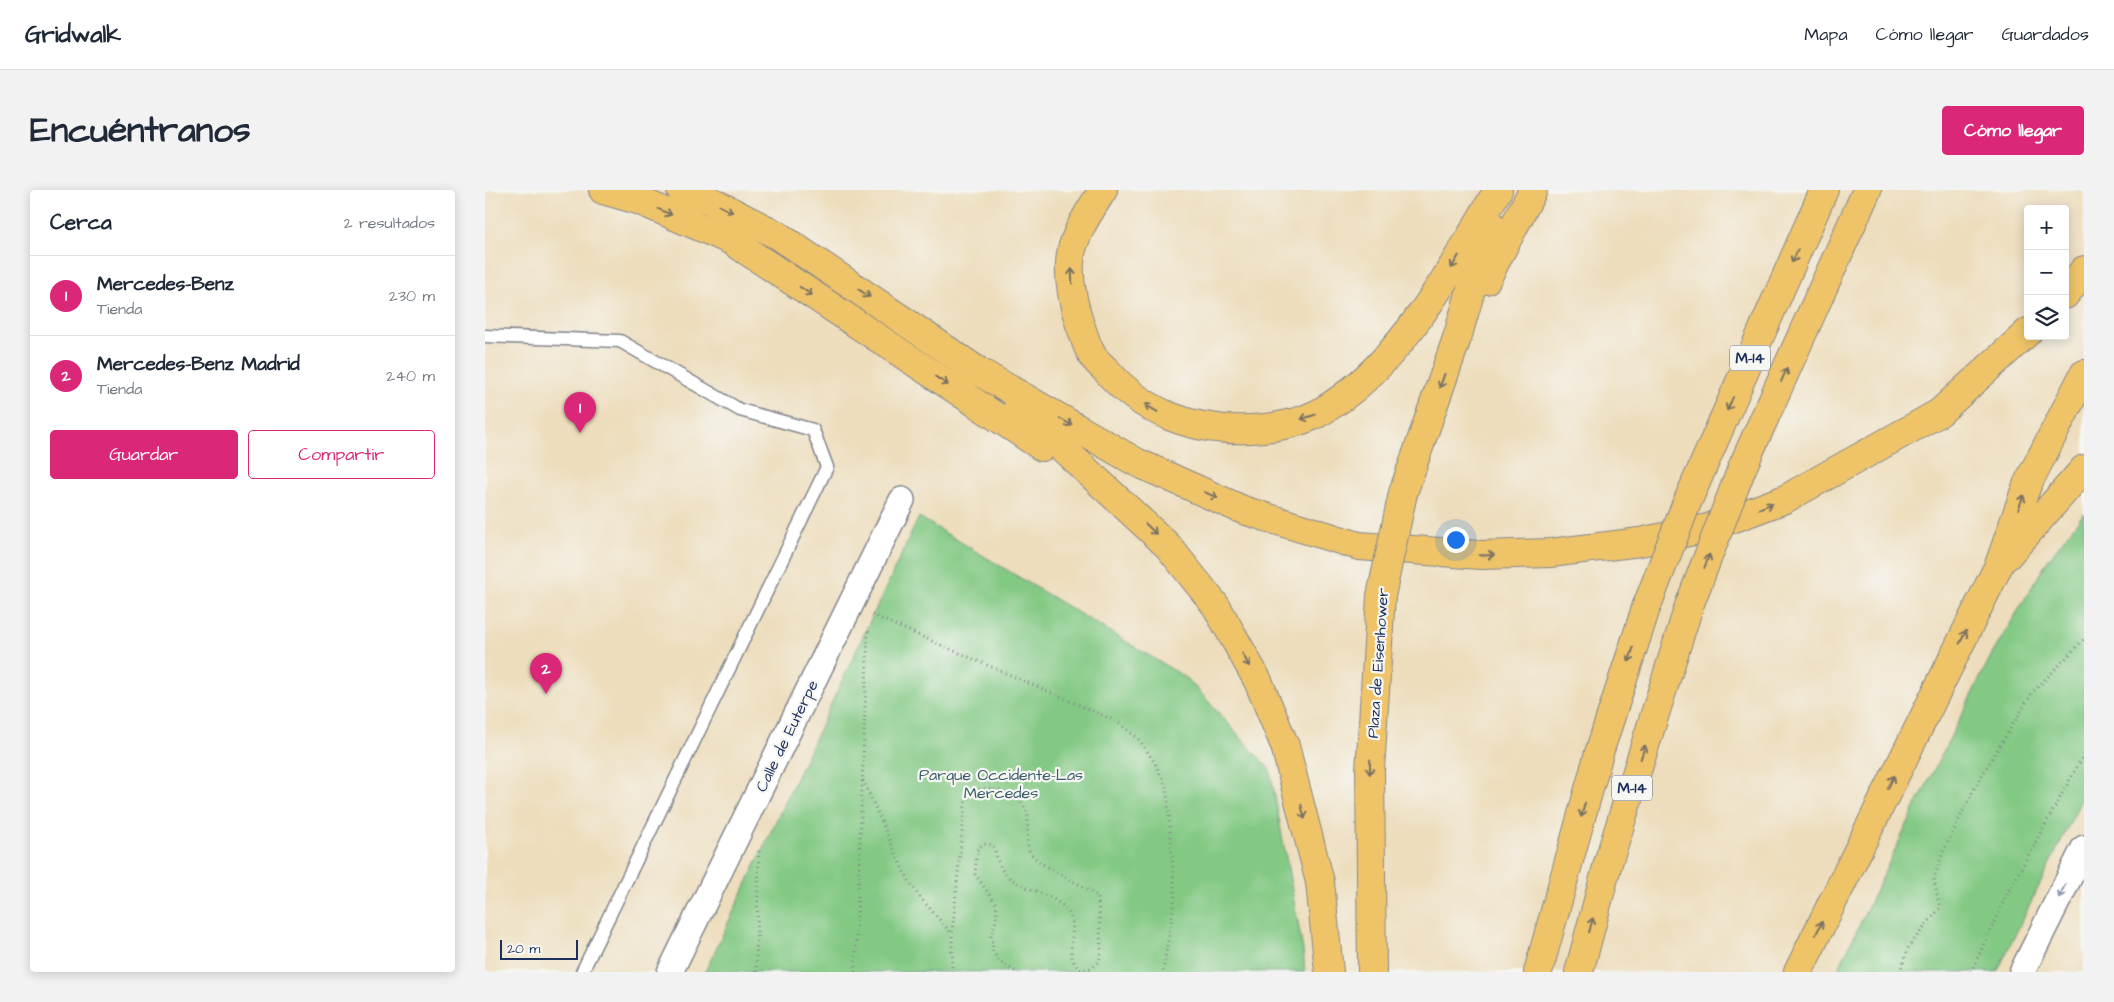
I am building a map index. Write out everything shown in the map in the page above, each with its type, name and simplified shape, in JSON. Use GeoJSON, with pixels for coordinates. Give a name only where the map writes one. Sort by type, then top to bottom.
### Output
{"type":"FeatureCollection","features":[{"type":"Feature","properties":{"kind":"highway"},"geometry":{"type":"LineString","coordinates":[[603,190],[638,200],[732,242],[1116,495]]}},
{"type":"Feature","properties":{"kind":"highway"},"geometry":{"type":"LineString","coordinates":[[681,190],[709,200],[777,234],[978,371],[1136,462],[1243,510],[1359,546],[1481,555],[1550,553],[1640,542],[1708,528],[1785,499],[1939,413],[2024,336]]}},
{"type":"Feature","properties":{"kind":"highway"},"geometry":{"type":"LineString","coordinates":[[1103,190],[1086,218],[1071,254],[1072,302],[1091,354],[1118,385],[1153,410],[1195,426],[1233,430],[1272,428],[1306,418],[1315,415],[1350,393],[1391,351],[1435,297],[1499,190]]}},
{"type":"Feature","properties":{"kind":"highway","name":"Plaza de Eisenhower"},"geometry":{"type":"LineString","coordinates":[[1373,972],[1370,770],[1381,596],[1403,493],[1458,335],[1499,190]]}},
{"type":"Feature","properties":{"kind":"highway","name":"Plaza de Eisenhower"},"geometry":{"type":"LineString","coordinates":[[1458,335],[1529,198]]}},
{"type":"Feature","properties":{"kind":"highway","name":"M-14"},"geometry":{"type":"LineString","coordinates":[[1579,972],[1608,863],[1689,606],[1743,468],[1864,198]]}},
{"type":"Feature","properties":{"kind":"highway","name":"M-14"},"geometry":{"type":"LineString","coordinates":[[1538,972],[1599,753],[1646,608],[1686,505],[1819,200]]}},
{"type":"Feature","properties":{"kind":"highway"},"geometry":{"type":"LineString","coordinates":[[2069,290],[2084,270]]}},
{"type":"Feature","properties":{"kind":"highway"},"geometry":{"type":"LineString","coordinates":[[978,371],[1116,495],[1168,546],[1217,606],[1258,681],[1285,746],[1320,882],[1329,972]]}},
{"type":"Feature","properties":{"kind":"highway"},"geometry":{"type":"LineString","coordinates":[[1798,972],[1999,565],[2027,485],[2084,374]]}},
{"type":"Feature","properties":{"kind":"highway"},"geometry":{"type":"LineString","coordinates":[[1999,565],[2084,469]]}},
{"type":"Feature","properties":{"kind":"street","name":"Calle de Euterpe"},"geometry":{"type":"LineString","coordinates":[[670,972],[902,500]]}},
{"type":"Feature","properties":{"kind":"street"},"geometry":{"type":"LineString","coordinates":[[2022,972],[2084,848]]}},
{"type":"Feature","properties":{"kind":"lane"},"geometry":{"type":"LineString","coordinates":[[485,336],[620,341],[739,410],[813,430],[827,466],[582,972]]}},
{"type":"Feature","properties":{"kind":"path"},"geometry":{"type":"LineString","coordinates":[[855,972],[868,614],[1116,721],[1138,738],[1155,763],[1167,789],[1175,897],[1163,972]]}},
{"type":"Feature","properties":{"kind":"path"},"geometry":{"type":"LineString","coordinates":[[1899,972],[1909,946],[1940,908],[1933,879],[1943,852],[1976,785],[2032,693],[2084,638]]}},
{"type":"Feature","properties":{"kind":"path"},"geometry":{"type":"LineString","coordinates":[[1971,972],[2007,894],[2084,754]]}},
{"type":"Feature","properties":{"kind":"path"},"geometry":{"type":"LineString","coordinates":[[862,780],[904,872],[918,896],[952,934]]}},
{"type":"Feature","properties":{"kind":"path"},"geometry":{"type":"LineString","coordinates":[[952,972],[952,934],[965,803],[970,794],[978,789],[1009,793],[1018,798],[1026,809],[1029,821],[1028,848],[1034,858],[1098,897],[1101,950],[1099,962],[1092,968],[1081,970],[1073,964],[1069,949],[1073,934],[1071,919],[1066,909],[1054,900],[1009,877],[1000,867],[993,846],[983,844],[977,850],[975,874],[997,905],[997,921],[991,944],[999,962],[1015,972]]}},
{"type":"Feature","properties":{"kind":"path"},"geometry":{"type":"LineString","coordinates":[[756,972],[759,847]]}},
{"type":"Feature","properties":{"kind":"green space"},"geometry":{"type":"Polygon","coordinates":[[[2084,513],[2084,794],[1997,972],[1837,972],[1915,808],[1991,656],[2048,560],[2084,513]]]}},
{"type":"Feature","properties":{"kind":"green space","name":"Parque Occidente-Las Mercedes"},"geometry":{"type":"Polygon","coordinates":[[[919,517],[1188,679],[1270,770],[1303,950],[1305,972],[705,972],[919,517]]]}},
{"type":"Feature","properties":{"kind":"place","name":"Mercedes-Benz"},"geometry":{"type":"Point","coordinates":[580,433]}},
{"type":"Feature","properties":{"kind":"place","name":"Mercedes-Benz Madrid"},"geometry":{"type":"Point","coordinates":[546,694]}}]}
